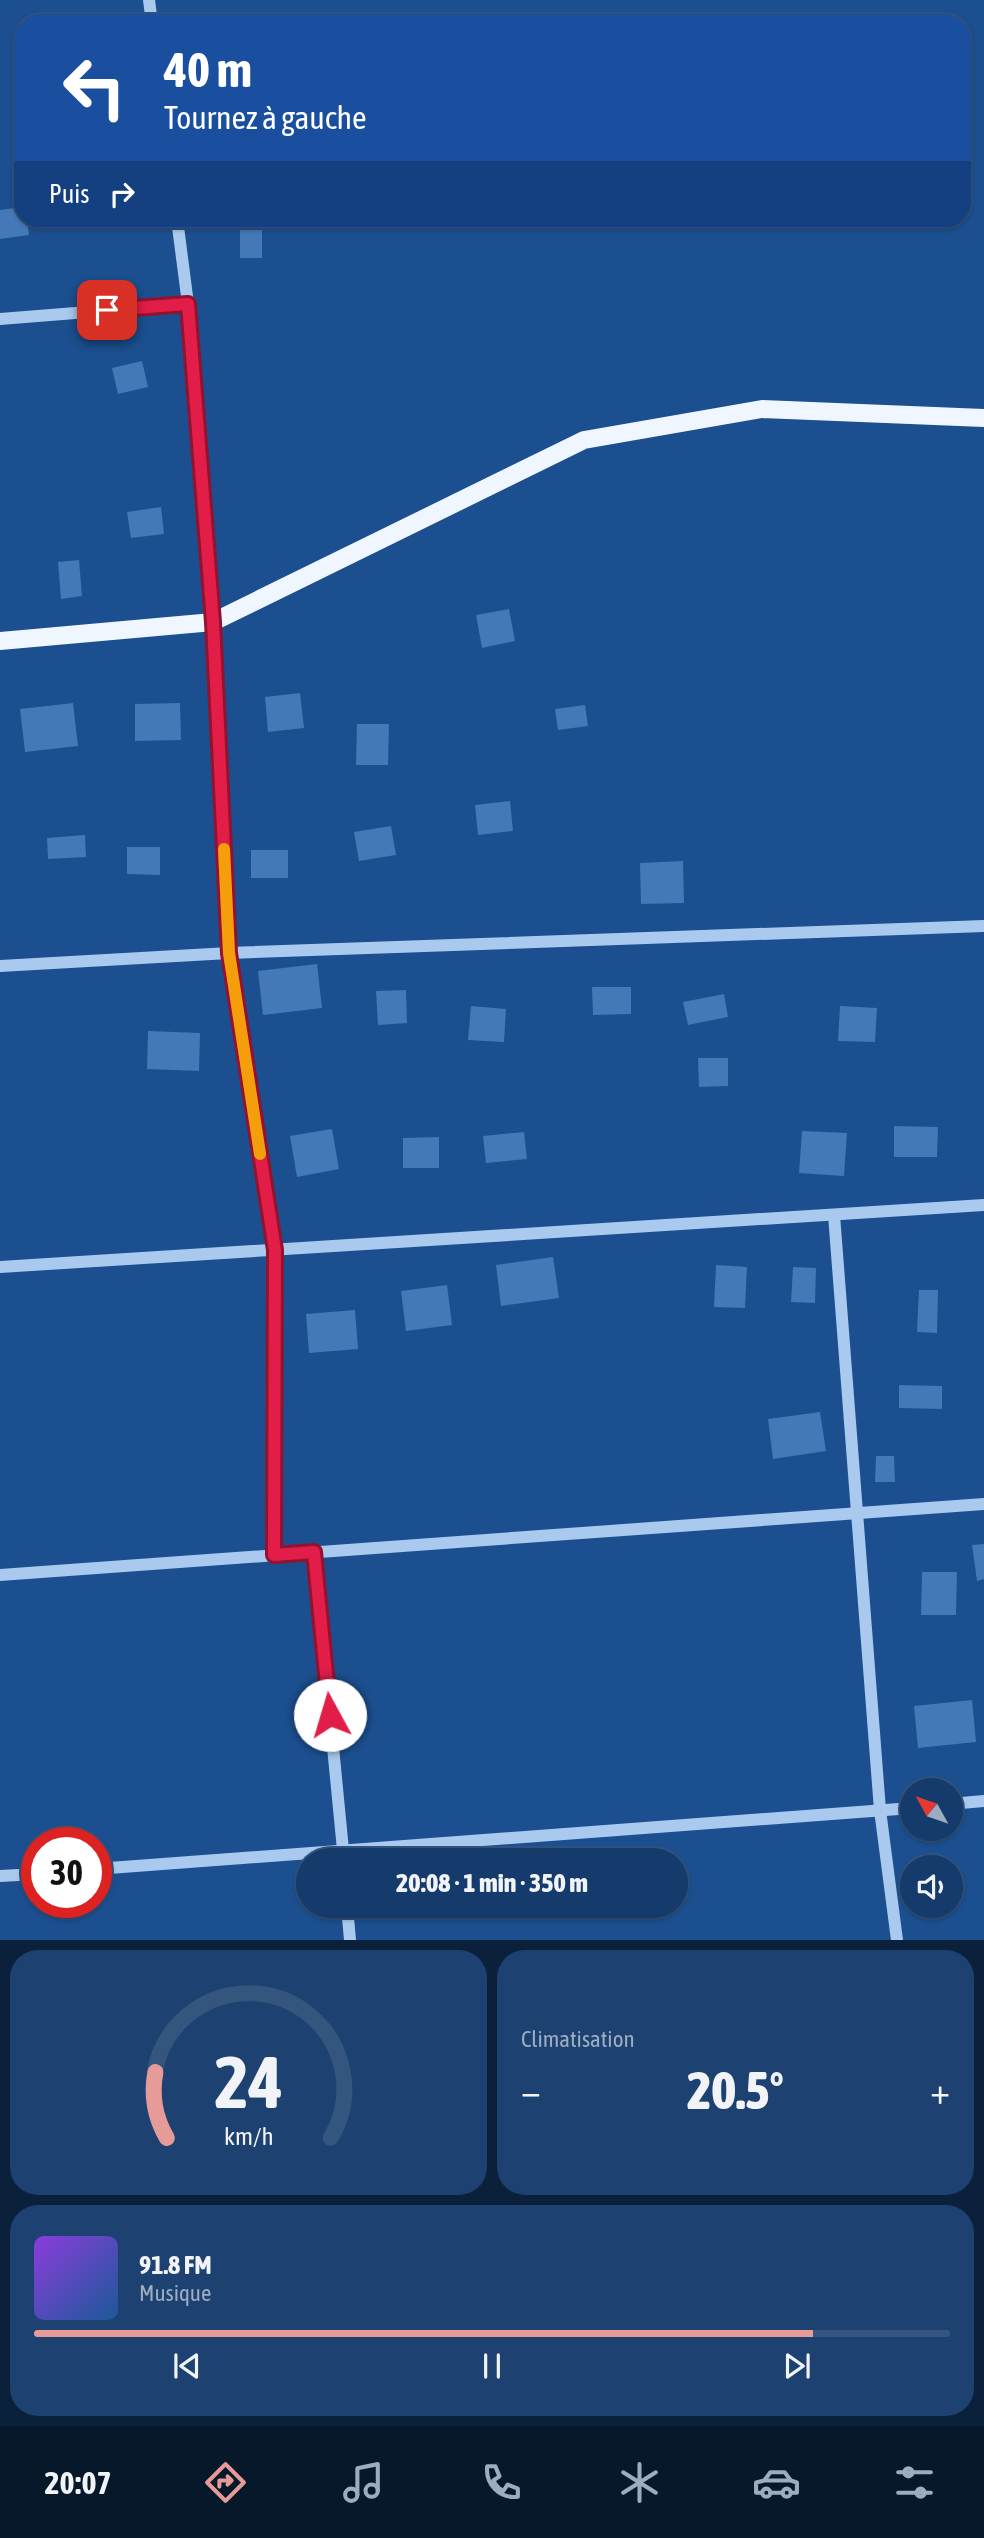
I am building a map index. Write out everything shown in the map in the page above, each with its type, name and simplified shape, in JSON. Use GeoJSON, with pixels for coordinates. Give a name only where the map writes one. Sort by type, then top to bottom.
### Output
{"type":"FeatureCollection","features":[{"type":"Feature","properties":{"kind":"main road"},"geometry":{"type":"LineString","coordinates":[[0,641],[213,622],[584,440],[762,409],[984,418]]}},
{"type":"Feature","properties":{"kind":"street"},"geometry":{"type":"LineString","coordinates":[[178,228],[188,304],[213,622],[229,953],[275,1250],[274,1555]]}},
{"type":"Feature","properties":{"kind":"street"},"geometry":{"type":"LineString","coordinates":[[0,319],[188,304]]}},
{"type":"Feature","properties":{"kind":"street"},"geometry":{"type":"LineString","coordinates":[[0,966],[229,953],[984,926]]}},
{"type":"Feature","properties":{"kind":"street"},"geometry":{"type":"LineString","coordinates":[[0,1267],[984,1205]]}},
{"type":"Feature","properties":{"kind":"street"},"geometry":{"type":"LineString","coordinates":[[834,1214],[880,1810],[897,1940]]}},
{"type":"Feature","properties":{"kind":"street"},"geometry":{"type":"LineString","coordinates":[[0,1575],[984,1504]]}},
{"type":"Feature","properties":{"kind":"street"},"geometry":{"type":"LineString","coordinates":[[314,1552],[343,1848]]}},
{"type":"Feature","properties":{"kind":"street"},"geometry":{"type":"LineString","coordinates":[[963,1803],[984,1801]]}},
{"type":"Feature","properties":{"kind":"street"},"geometry":{"type":"LineString","coordinates":[[437,1848],[900,1809]]}},
{"type":"Feature","properties":{"kind":"street"},"geometry":{"type":"LineString","coordinates":[[112,1868],[296,1859]]}},
{"type":"Feature","properties":{"kind":"street"},"geometry":{"type":"LineString","coordinates":[[0,1877],[21,1875]]}},
{"type":"Feature","properties":{"kind":"street"},"geometry":{"type":"LineString","coordinates":[[348,1918],[350,1940]]}},
{"type":"Feature","properties":{"kind":"building"},"geometry":{"type":"Polygon","coordinates":[[[14,208],[14,228],[28,228],[29,235],[0,239],[0,210],[14,208]]]}},
{"type":"Feature","properties":{"kind":"building"},"geometry":{"type":"Polygon","coordinates":[[[240,228],[262,228],[262,258],[240,258],[240,228]]]}},
{"type":"Feature","properties":{"kind":"building"},"geometry":{"type":"Polygon","coordinates":[[[142,361],[148,387],[118,394],[112,368],[142,361]]]}},
{"type":"Feature","properties":{"kind":"building"},"geometry":{"type":"Polygon","coordinates":[[[161,507],[164,534],[131,538],[127,512],[161,507]]]}},
{"type":"Feature","properties":{"kind":"building"},"geometry":{"type":"Polygon","coordinates":[[[79,560],[82,596],[61,599],[58,562],[79,560]]]}},
{"type":"Feature","properties":{"kind":"building"},"geometry":{"type":"Polygon","coordinates":[[[509,609],[515,641],[482,648],[476,615],[509,609]]]}},
{"type":"Feature","properties":{"kind":"building"},"geometry":{"type":"Polygon","coordinates":[[[300,693],[304,728],[268,732],[265,697],[300,693]]]}},
{"type":"Feature","properties":{"kind":"building"},"geometry":{"type":"Polygon","coordinates":[[[73,703],[78,746],[25,752],[20,709],[73,703]]]}},
{"type":"Feature","properties":{"kind":"building"},"geometry":{"type":"Polygon","coordinates":[[[180,703],[181,740],[135,741],[135,704],[180,703]]]}},
{"type":"Feature","properties":{"kind":"building"},"geometry":{"type":"Polygon","coordinates":[[[585,705],[588,726],[558,730],[555,709],[585,705]]]}},
{"type":"Feature","properties":{"kind":"building"},"geometry":{"type":"Polygon","coordinates":[[[357,724],[389,724],[388,765],[356,765],[357,724]]]}},
{"type":"Feature","properties":{"kind":"building"},"geometry":{"type":"Polygon","coordinates":[[[510,801],[513,831],[478,835],[475,805],[510,801]]]}},
{"type":"Feature","properties":{"kind":"building"},"geometry":{"type":"Polygon","coordinates":[[[391,826],[396,855],[359,861],[354,832],[391,826]]]}},
{"type":"Feature","properties":{"kind":"building"},"geometry":{"type":"Polygon","coordinates":[[[85,835],[86,857],[48,859],[47,838],[85,835]]]}},
{"type":"Feature","properties":{"kind":"building"},"geometry":{"type":"Polygon","coordinates":[[[127,847],[160,847],[160,875],[127,874],[127,847]]]}},
{"type":"Feature","properties":{"kind":"building"},"geometry":{"type":"Polygon","coordinates":[[[251,850],[288,850],[288,878],[251,878],[251,850]]]}},
{"type":"Feature","properties":{"kind":"building"},"geometry":{"type":"Polygon","coordinates":[[[683,861],[684,903],[641,904],[640,863],[683,861]]]}},
{"type":"Feature","properties":{"kind":"building"},"geometry":{"type":"Polygon","coordinates":[[[317,964],[322,1008],[263,1015],[258,971],[317,964]]]}},
{"type":"Feature","properties":{"kind":"building"},"geometry":{"type":"Polygon","coordinates":[[[592,987],[631,987],[631,1014],[593,1015],[592,987]]]}},
{"type":"Feature","properties":{"kind":"building"},"geometry":{"type":"Polygon","coordinates":[[[406,990],[407,1023],[378,1025],[376,991],[406,990]]]}},
{"type":"Feature","properties":{"kind":"building"},"geometry":{"type":"Polygon","coordinates":[[[724,994],[728,1017],[688,1025],[683,1002],[724,994]]]}},
{"type":"Feature","properties":{"kind":"building"},"geometry":{"type":"Polygon","coordinates":[[[471,1006],[506,1009],[504,1042],[468,1040],[471,1006]]]}},
{"type":"Feature","properties":{"kind":"building"},"geometry":{"type":"Polygon","coordinates":[[[840,1006],[877,1008],[875,1042],[838,1041],[840,1006]]]}},
{"type":"Feature","properties":{"kind":"building"},"geometry":{"type":"Polygon","coordinates":[[[148,1031],[200,1033],[199,1071],[147,1069],[148,1031]]]}},
{"type":"Feature","properties":{"kind":"building"},"geometry":{"type":"Polygon","coordinates":[[[698,1058],[728,1058],[728,1086],[699,1087],[698,1058]]]}},
{"type":"Feature","properties":{"kind":"building"},"geometry":{"type":"Polygon","coordinates":[[[894,1126],[938,1127],[937,1157],[894,1157],[894,1126]]]}},
{"type":"Feature","properties":{"kind":"building"},"geometry":{"type":"Polygon","coordinates":[[[332,1129],[339,1169],[297,1177],[290,1136],[332,1129]]]}},
{"type":"Feature","properties":{"kind":"building"},"geometry":{"type":"Polygon","coordinates":[[[802,1131],[847,1133],[844,1176],[799,1173],[802,1131]]]}},
{"type":"Feature","properties":{"kind":"building"},"geometry":{"type":"Polygon","coordinates":[[[524,1132],[527,1159],[486,1163],[483,1136],[524,1132]]]}},
{"type":"Feature","properties":{"kind":"building"},"geometry":{"type":"Polygon","coordinates":[[[439,1137],[439,1168],[403,1168],[403,1138],[439,1137]]]}},
{"type":"Feature","properties":{"kind":"building"},"geometry":{"type":"Polygon","coordinates":[[[553,1257],[559,1298],[501,1306],[496,1265],[553,1257]]]}},
{"type":"Feature","properties":{"kind":"building"},"geometry":{"type":"Polygon","coordinates":[[[716,1265],[747,1267],[745,1308],[714,1307],[716,1265]]]}},
{"type":"Feature","properties":{"kind":"building"},"geometry":{"type":"Polygon","coordinates":[[[793,1267],[816,1268],[815,1303],[791,1302],[793,1267]]]}},
{"type":"Feature","properties":{"kind":"building"},"geometry":{"type":"Polygon","coordinates":[[[447,1285],[452,1325],[406,1331],[401,1291],[447,1285]]]}},
{"type":"Feature","properties":{"kind":"building"},"geometry":{"type":"Polygon","coordinates":[[[919,1290],[938,1290],[937,1333],[917,1332],[919,1290]]]}},
{"type":"Feature","properties":{"kind":"building"},"geometry":{"type":"Polygon","coordinates":[[[355,1310],[358,1349],[309,1353],[306,1314],[355,1310]]]}},
{"type":"Feature","properties":{"kind":"building"},"geometry":{"type":"Polygon","coordinates":[[[899,1385],[942,1386],[942,1409],[899,1408],[899,1385]]]}},
{"type":"Feature","properties":{"kind":"building"},"geometry":{"type":"Polygon","coordinates":[[[820,1412],[826,1451],[773,1459],[768,1419],[820,1412]]]}},
{"type":"Feature","properties":{"kind":"building"},"geometry":{"type":"Polygon","coordinates":[[[876,1456],[894,1456],[895,1482],[875,1482],[876,1456]]]}},
{"type":"Feature","properties":{"kind":"building"},"geometry":{"type":"Polygon","coordinates":[[[984,1544],[984,1579],[977,1581],[972,1545],[984,1544]]]}},
{"type":"Feature","properties":{"kind":"building"},"geometry":{"type":"Polygon","coordinates":[[[922,1572],[957,1572],[956,1615],[921,1615],[922,1572]]]}},
{"type":"Feature","properties":{"kind":"building"},"geometry":{"type":"Polygon","coordinates":[[[972,1700],[976,1742],[918,1748],[914,1706],[972,1700]]]}},
{"type":"Feature","properties":{"kind":"slow traffic"},"geometry":{"type":"LineString","coordinates":[[224,849],[229,953],[260,1154]]}},
{"type":"Feature","properties":{"kind":"route"},"geometry":{"type":"LineString","coordinates":[[107,310],[188,304],[213,622],[229,953],[275,1250],[274,1555],[314,1552],[330,1715]]}}]}
